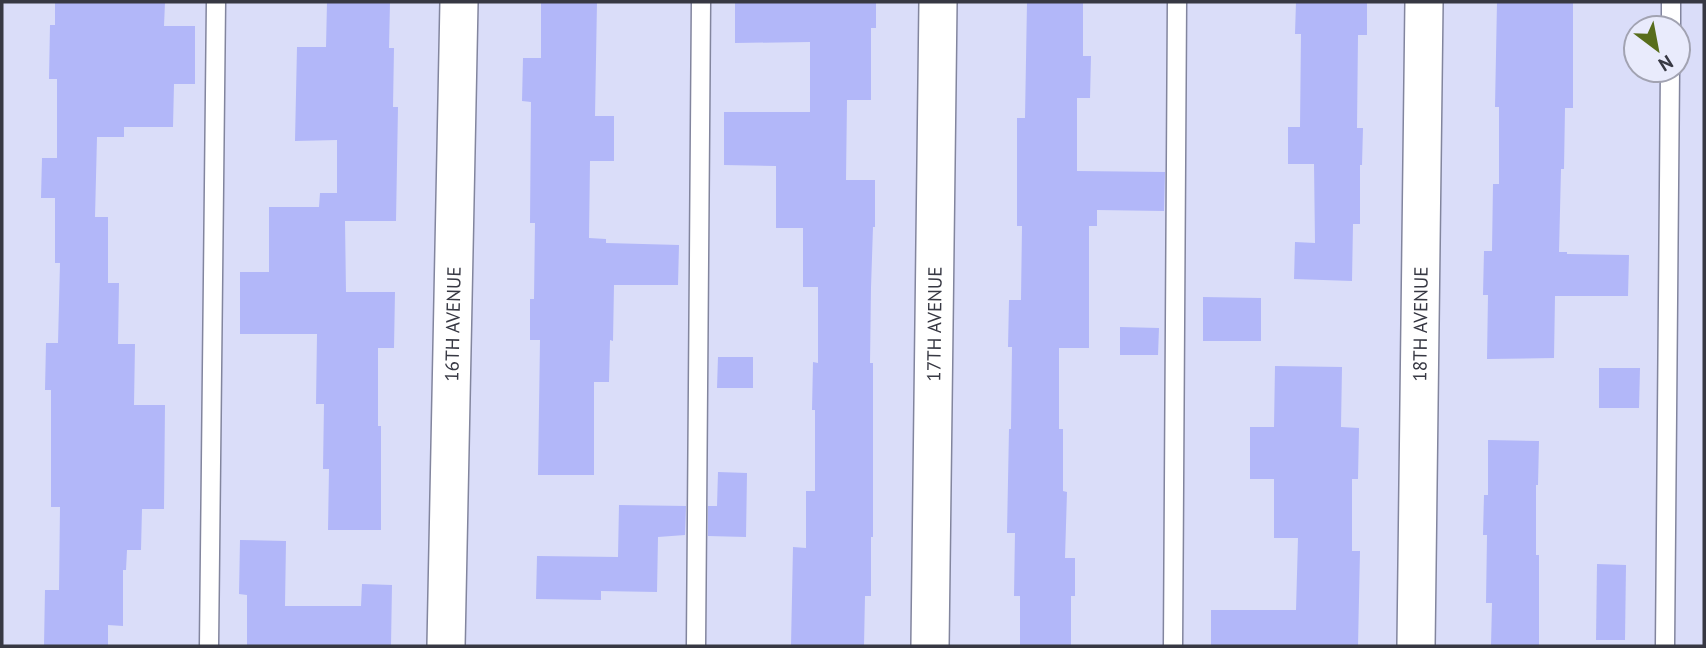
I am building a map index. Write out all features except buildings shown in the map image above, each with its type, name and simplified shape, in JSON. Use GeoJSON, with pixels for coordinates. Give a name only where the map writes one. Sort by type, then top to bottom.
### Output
{"type":"FeatureCollection","features":[{"type":"Feature","properties":{"kind":"street","name":"16TH AVENUE"},"geometry":{"type":"LineString","coordinates":[[446,646],[459,2]]}},
{"type":"Feature","properties":{"kind":"street","name":"17TH AVENUE"},"geometry":{"type":"LineString","coordinates":[[930,646],[938,2]]}},
{"type":"Feature","properties":{"kind":"street","name":"18TH AVENUE"},"geometry":{"type":"LineString","coordinates":[[1416,646],[1424,2]]}},
{"type":"Feature","properties":{"kind":"lane"},"geometry":{"type":"LineString","coordinates":[[209,646],[216,2]]}},
{"type":"Feature","properties":{"kind":"lane"},"geometry":{"type":"LineString","coordinates":[[695,646],[701,2]]}},
{"type":"Feature","properties":{"kind":"lane"},"geometry":{"type":"LineString","coordinates":[[1173,646],[1177,2]]}},
{"type":"Feature","properties":{"kind":"lane"},"geometry":{"type":"LineString","coordinates":[[1665,646],[1670,84]]}}]}
